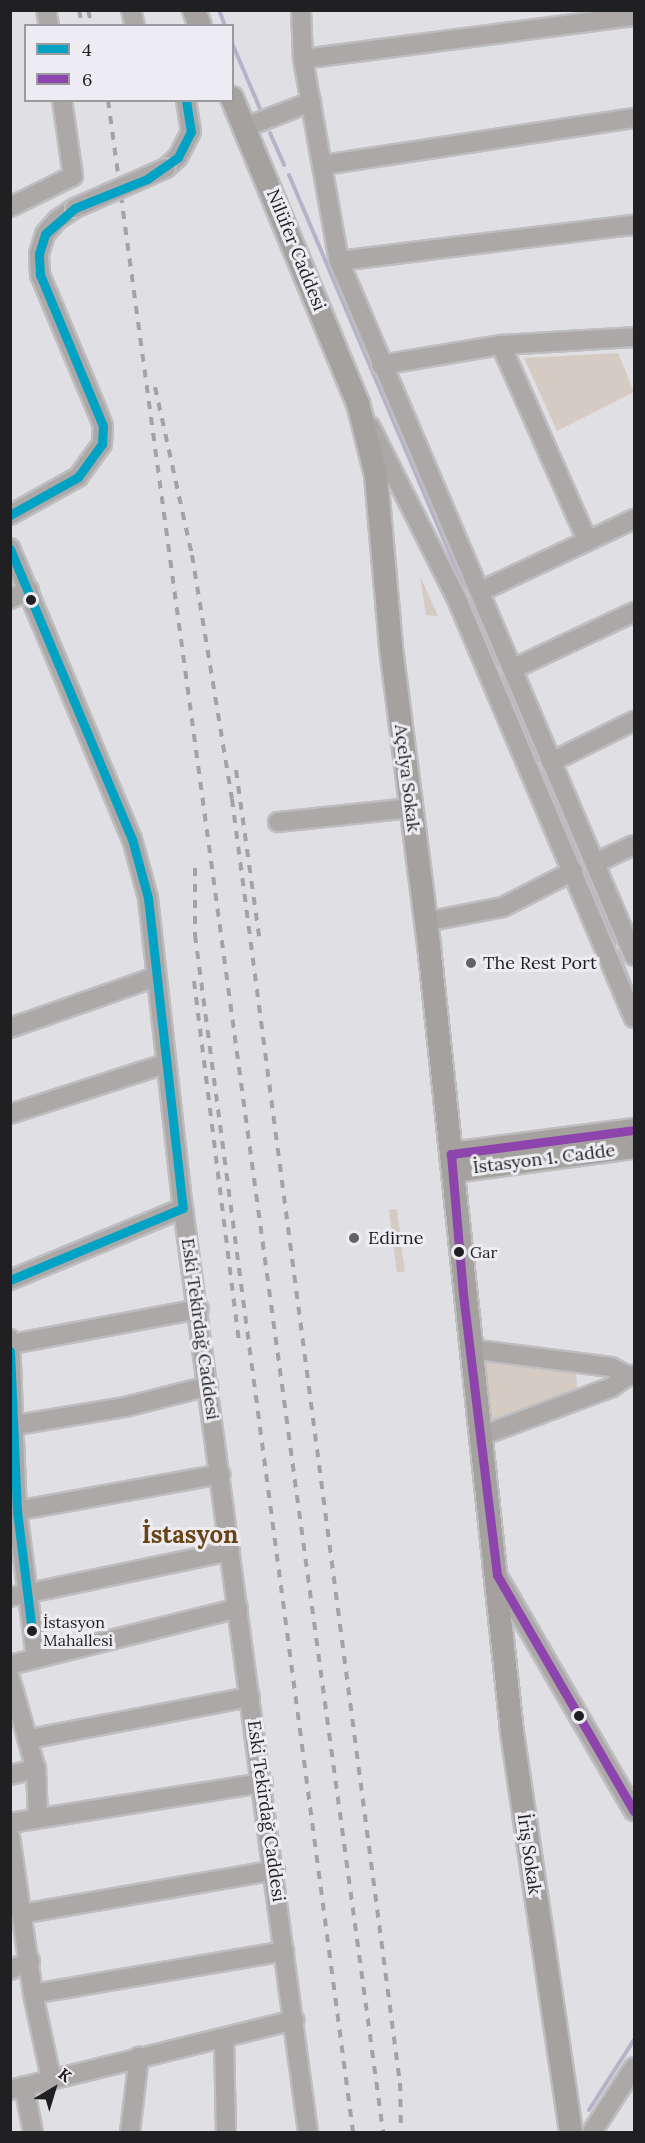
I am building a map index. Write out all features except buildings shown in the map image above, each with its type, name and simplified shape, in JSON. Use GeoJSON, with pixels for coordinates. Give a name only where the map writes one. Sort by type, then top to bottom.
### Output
{"type":"FeatureCollection","features":[{"type":"Feature","properties":{"kind":"main road","name":"Nilüfer Caddesi"},"geometry":{"type":"LineString","coordinates":[[234,102],[358,403]]}},
{"type":"Feature","properties":{"kind":"main road","name":"Açelya Sokak"},"geometry":{"type":"LineString","coordinates":[[358,403],[376,475],[411,808],[452,1162],[470,1349]]}},
{"type":"Feature","properties":{"kind":"main road","name":"İstasyon 1. Cadde"},"geometry":{"type":"LineString","coordinates":[[452,1162],[634,1130]]}},
{"type":"Feature","properties":{"kind":"main road","name":"İstasyon 1. Cadde"},"geometry":{"type":"LineString","coordinates":[[452,1162],[634,1147]]}},
{"type":"Feature","properties":{"kind":"main road","name":"İriş Sokak"},"geometry":{"type":"LineString","coordinates":[[470,1349],[497,1575],[512,1732],[571,2133]]}},
{"type":"Feature","properties":{"kind":"street"},"geometry":{"type":"LineString","coordinates":[[301,10],[303,59],[339,261],[381,365],[515,668],[551,762],[633,947]]}},
{"type":"Feature","properties":{"kind":"street"},"geometry":{"type":"LineString","coordinates":[[303,59],[634,16]]}},
{"type":"Feature","properties":{"kind":"street"},"geometry":{"type":"LineString","coordinates":[[10,207],[73,176],[62,102]]}},
{"type":"Feature","properties":{"kind":"street"},"geometry":{"type":"LineString","coordinates":[[10,515],[78,477],[102,444],[103,426],[40,274],[39,254],[45,234],[57,220],[75,208],[166,168],[178,157],[191,132],[186,102]]}},
{"type":"Feature","properties":{"kind":"street"},"geometry":{"type":"LineString","coordinates":[[246,127],[311,102]]}},
{"type":"Feature","properties":{"kind":"street"},"geometry":{"type":"LineString","coordinates":[[323,165],[634,118]]}},
{"type":"Feature","properties":{"kind":"street"},"geometry":{"type":"LineString","coordinates":[[339,261],[634,225]]}},
{"type":"Feature","properties":{"kind":"street"},"geometry":{"type":"LineString","coordinates":[[381,365],[501,345],[634,337]]}},
{"type":"Feature","properties":{"kind":"street"},"geometry":{"type":"LineString","coordinates":[[501,345],[587,540]]}},
{"type":"Feature","properties":{"kind":"street"},"geometry":{"type":"LineString","coordinates":[[358,403],[456,597],[634,1018]]}},
{"type":"Feature","properties":{"kind":"street"},"geometry":{"type":"LineString","coordinates":[[481,591],[634,519]]}},
{"type":"Feature","properties":{"kind":"street","name":"Eski Tekirdağ Caddesi"},"geometry":{"type":"LineString","coordinates":[[10,548],[132,839],[148,898],[183,1208],[199,1309],[295,2020],[308,2133]]}},
{"type":"Feature","properties":{"kind":"street"},"geometry":{"type":"LineString","coordinates":[[10,599],[29,590]]}},
{"type":"Feature","properties":{"kind":"street"},"geometry":{"type":"LineString","coordinates":[[515,668],[634,612]]}},
{"type":"Feature","properties":{"kind":"street"},"geometry":{"type":"LineString","coordinates":[[551,762],[634,721]]}},
{"type":"Feature","properties":{"kind":"street"},"geometry":{"type":"LineString","coordinates":[[278,822],[411,808]]}},
{"type":"Feature","properties":{"kind":"street"},"geometry":{"type":"LineString","coordinates":[[595,863],[634,845]]}},
{"type":"Feature","properties":{"kind":"street"},"geometry":{"type":"LineString","coordinates":[[425,922],[503,907],[573,871]]}},
{"type":"Feature","properties":{"kind":"street"},"geometry":{"type":"LineString","coordinates":[[10,1028],[156,977]]}},
{"type":"Feature","properties":{"kind":"street"},"geometry":{"type":"LineString","coordinates":[[10,1114],[165,1064]]}},
{"type":"Feature","properties":{"kind":"street"},"geometry":{"type":"LineString","coordinates":[[10,1280],[183,1208]]}},
{"type":"Feature","properties":{"kind":"street"},"geometry":{"type":"LineString","coordinates":[[36,1657],[18,1595],[11,1341],[199,1309]]}},
{"type":"Feature","properties":{"kind":"street"},"geometry":{"type":"LineString","coordinates":[[470,1349],[611,1366],[631,1376]]}},
{"type":"Feature","properties":{"kind":"street"},"geometry":{"type":"LineString","coordinates":[[481,1436],[612,1387],[631,1376]]}},
{"type":"Feature","properties":{"kind":"street"},"geometry":{"type":"LineString","coordinates":[[12,1426],[124,1407],[208,1386]]}},
{"type":"Feature","properties":{"kind":"street"},"geometry":{"type":"LineString","coordinates":[[14,1512],[221,1474]]}},
{"type":"Feature","properties":{"kind":"street"},"geometry":{"type":"LineString","coordinates":[[18,1595],[230,1551]]}},
{"type":"Feature","properties":{"kind":"street"},"geometry":{"type":"LineString","coordinates":[[497,1575],[634,1811]]}},
{"type":"Feature","properties":{"kind":"street"},"geometry":{"type":"LineString","coordinates":[[10,1665],[238,1608]]}},
{"type":"Feature","properties":{"kind":"street"},"geometry":{"type":"LineString","coordinates":[[10,1678],[36,1769],[38,1816]]}},
{"type":"Feature","properties":{"kind":"street"},"geometry":{"type":"LineString","coordinates":[[28,1739],[250,1697]]}},
{"type":"Feature","properties":{"kind":"street"},"geometry":{"type":"LineString","coordinates":[[10,1774],[36,1769]]}},
{"type":"Feature","properties":{"kind":"street"},"geometry":{"type":"LineString","coordinates":[[10,1823],[38,1816],[263,1783]]}},
{"type":"Feature","properties":{"kind":"street"},"geometry":{"type":"LineString","coordinates":[[10,1836],[33,1994],[51,2078]]}},
{"type":"Feature","properties":{"kind":"street"},"geometry":{"type":"LineString","coordinates":[[21,1914],[274,1870]]}},
{"type":"Feature","properties":{"kind":"street"},"geometry":{"type":"LineString","coordinates":[[33,1994],[284,1951]]}},
{"type":"Feature","properties":{"kind":"street"},"geometry":{"type":"LineString","coordinates":[[10,1970],[30,1961]]}},
{"type":"Feature","properties":{"kind":"street"},"geometry":{"type":"LineString","coordinates":[[33,2133],[17,2088],[295,2020]]}},
{"type":"Feature","properties":{"kind":"street"},"geometry":{"type":"LineString","coordinates":[[224,2038],[226,2133]]}},
{"type":"Feature","properties":{"kind":"street"},"geometry":{"type":"LineString","coordinates":[[130,2133],[139,2057]]}},
{"type":"Feature","properties":{"kind":"street"},"geometry":{"type":"LineString","coordinates":[[592,2133],[634,2067]]}},
{"type":"Feature","properties":{"kind":"shaded area"},"geometry":{"type":"Polygon","coordinates":[[[618,353],[634,392],[557,431],[524,358],[618,353]]]}},
{"type":"Feature","properties":{"kind":"shaded area"},"geometry":{"type":"Polygon","coordinates":[[[420,576],[438,616],[426,615],[420,576]]]}},
{"type":"Feature","properties":{"kind":"shaded area"},"geometry":{"type":"Polygon","coordinates":[[[397,1209],[405,1272],[397,1273],[389,1210],[397,1209]]]}},
{"type":"Feature","properties":{"kind":"shaded area"},"geometry":{"type":"Polygon","coordinates":[[[484,1358],[576,1372],[578,1398],[492,1428],[484,1358]]]}},
{"type":"Feature","properties":{"kind":"waterway"},"geometry":{"type":"LineString","coordinates":[[219,10],[224,24]]}},
{"type":"Feature","properties":{"kind":"waterway"},"geometry":{"type":"LineString","coordinates":[[234,48],[261,111]]}},
{"type":"Feature","properties":{"kind":"waterway"},"geometry":{"type":"LineString","coordinates":[[270,133],[284,165]]}},
{"type":"Feature","properties":{"kind":"waterway"},"geometry":{"type":"LineString","coordinates":[[289,175],[464,587]]}},
{"type":"Feature","properties":{"kind":"waterway"},"geometry":{"type":"LineString","coordinates":[[469,599],[497,665]]}},
{"type":"Feature","properties":{"kind":"waterway"},"geometry":{"type":"LineString","coordinates":[[502,676],[537,761]]}},
{"type":"Feature","properties":{"kind":"waterway"},"geometry":{"type":"LineString","coordinates":[[542,773],[579,861]]}},
{"type":"Feature","properties":{"kind":"waterway"},"geometry":{"type":"LineString","coordinates":[[584,871],[615,943]]}},
{"type":"Feature","properties":{"kind":"waterway"},"geometry":{"type":"LineString","coordinates":[[617,951],[634,993]]}},
{"type":"Feature","properties":{"kind":"waterway"},"geometry":{"type":"LineString","coordinates":[[589,2110],[634,2040]]}},
{"type":"Feature","properties":{"kind":"railway"},"geometry":{"type":"LineString","coordinates":[[79,10],[82,24]]}},
{"type":"Feature","properties":{"kind":"railway"},"geometry":{"type":"LineString","coordinates":[[88,10],[92,24]]}},
{"type":"Feature","properties":{"kind":"railway"},"geometry":{"type":"LineString","coordinates":[[108,102],[383,2132]]}},
{"type":"Feature","properties":{"kind":"railway"},"geometry":{"type":"LineString","coordinates":[[155,387],[192,555],[232,799],[400,2083],[401,2132]]}},
{"type":"Feature","properties":{"kind":"railway"},"geometry":{"type":"LineString","coordinates":[[236,770],[260,943]]}},
{"type":"Feature","properties":{"kind":"railway"},"geometry":{"type":"LineString","coordinates":[[195,868],[195,935],[353,2132]]}},
{"type":"Feature","properties":{"kind":"railway"},"geometry":{"type":"LineString","coordinates":[[194,981],[239,1341]]}},
{"type":"Feature","properties":{"kind":"transit line","name":"4"},"geometry":{"type":"LineString","coordinates":[[10,515],[78,477],[102,444],[103,426],[40,275],[39,254],[45,234],[75,208],[147,179],[178,157],[191,132],[186,102]]}},
{"type":"Feature","properties":{"kind":"transit line","name":"4"},"geometry":{"type":"LineString","coordinates":[[10,549],[132,839],[148,898],[183,1208]]}},
{"type":"Feature","properties":{"kind":"transit line","name":"6"},"geometry":{"type":"LineString","coordinates":[[634,1130],[451,1154],[463,1294],[497,1575],[634,1811]]}},
{"type":"Feature","properties":{"kind":"transit line","name":"4"},"geometry":{"type":"LineString","coordinates":[[10,1280],[183,1208]]}},
{"type":"Feature","properties":{"kind":"transit line","name":"4"},"geometry":{"type":"LineString","coordinates":[[10,1351],[17,1511],[32,1631]]}},
{"type":"Feature","properties":{"kind":"place","name":"The Rest Port"},"geometry":{"type":"Point","coordinates":[471,963]}},
{"type":"Feature","properties":{"kind":"place","name":"Edirne"},"geometry":{"type":"Point","coordinates":[354,1238]}},
{"type":"Feature","properties":{"kind":"place","name":"Gar"},"geometry":{"type":"Point","coordinates":[459,1252]}},
{"type":"Feature","properties":{"kind":"place","name":"İstasyon Mahallesi"},"geometry":{"type":"Point","coordinates":[32,1631]}},
{"type":"Feature","properties":{"kind":"district","name":"İstasyon"},"geometry":{"type":"Point","coordinates":[190,1535]}}]}
